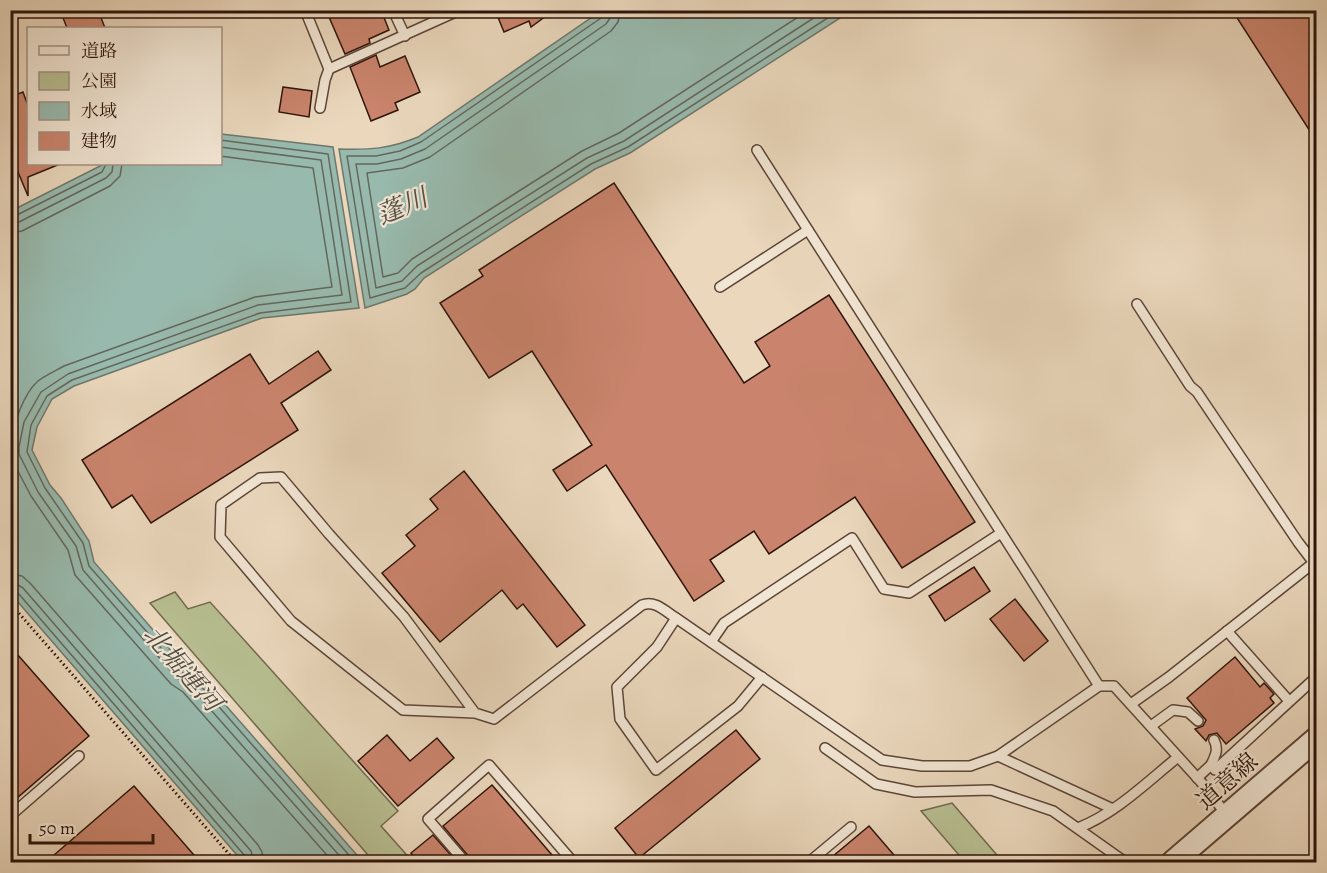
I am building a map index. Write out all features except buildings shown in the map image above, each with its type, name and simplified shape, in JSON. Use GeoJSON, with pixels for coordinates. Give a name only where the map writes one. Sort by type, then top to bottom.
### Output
{"type":"FeatureCollection","features":[{"type":"Feature","properties":{"kind":"street","name":"道意線"},"geometry":{"type":"LineString","coordinates":[[1173,862],[1317,739]]}},
{"type":"Feature","properties":{"kind":"lane"},"geometry":{"type":"LineString","coordinates":[[305,10],[329,69],[320,108]]}},
{"type":"Feature","properties":{"kind":"lane"},"geometry":{"type":"LineString","coordinates":[[393,10],[405,36]]}},
{"type":"Feature","properties":{"kind":"lane"},"geometry":{"type":"LineString","coordinates":[[329,69],[460,10]]}},
{"type":"Feature","properties":{"kind":"lane"},"geometry":{"type":"LineString","coordinates":[[757,150],[1099,686]]}},
{"type":"Feature","properties":{"kind":"lane"},"geometry":{"type":"LineString","coordinates":[[720,287],[808,230]]}},
{"type":"Feature","properties":{"kind":"lane"},"geometry":{"type":"LineString","coordinates":[[1131,704],[1169,677],[1315,562],[1298,542],[1197,392],[1190,386],[1137,304]]}},
{"type":"Feature","properties":{"kind":"lane"},"geometry":{"type":"LineString","coordinates":[[475,713],[404,617],[281,477],[260,478],[221,505],[220,537],[291,621],[403,710],[475,713],[494,719],[642,605],[649,602],[654,603],[882,759],[922,766],[970,766],[998,756],[1099,686],[1114,686],[1228,816]]}},
{"type":"Feature","properties":{"kind":"lane"},"geometry":{"type":"LineString","coordinates":[[711,642],[724,623],[852,538],[884,589],[909,593],[1001,532]]}},
{"type":"Feature","properties":{"kind":"lane"},"geometry":{"type":"LineString","coordinates":[[676,618],[657,647],[617,687],[620,719],[656,770],[738,706],[762,677]]}},
{"type":"Feature","properties":{"kind":"lane"},"geometry":{"type":"LineString","coordinates":[[1227,631],[1289,701]]}},
{"type":"Feature","properties":{"kind":"lane"},"geometry":{"type":"LineString","coordinates":[[1211,765],[1215,770],[1313,680]]}},
{"type":"Feature","properties":{"kind":"lane"},"geometry":{"type":"LineString","coordinates":[[1150,726],[1173,710],[1188,712],[1198,721]]}},
{"type":"Feature","properties":{"kind":"lane"},"geometry":{"type":"LineString","coordinates":[[1197,778],[1211,765],[1216,754],[1214,740]]}},
{"type":"Feature","properties":{"kind":"lane"},"geometry":{"type":"LineString","coordinates":[[825,748],[876,784],[915,792],[991,790],[1053,811],[1125,862]]}},
{"type":"Feature","properties":{"kind":"lane"},"geometry":{"type":"LineString","coordinates":[[10,816],[79,756]]}},
{"type":"Feature","properties":{"kind":"lane"},"geometry":{"type":"LineString","coordinates":[[998,756],[1113,809]]}},
{"type":"Feature","properties":{"kind":"lane"},"geometry":{"type":"LineString","coordinates":[[1078,828],[1092,823],[1113,809],[1178,757]]}},
{"type":"Feature","properties":{"kind":"lane"},"geometry":{"type":"LineString","coordinates":[[465,862],[428,819],[489,765],[573,862]]}},
{"type":"Feature","properties":{"kind":"lane"},"geometry":{"type":"LineString","coordinates":[[809,862],[851,827]]}},
{"type":"Feature","properties":{"kind":"path"},"geometry":{"type":"LineString","coordinates":[[10,603],[236,862]]}},
{"type":"Feature","properties":{"kind":"green space"},"geometry":{"type":"Polygon","coordinates":[[[175,592],[188,609],[210,602],[398,811],[381,826],[413,862],[374,862],[150,603],[175,592]]]}},
{"type":"Feature","properties":{"kind":"green space"},"geometry":{"type":"Polygon","coordinates":[[[952,803],[1003,862],[965,862],[921,811],[952,803]]]}},
{"type":"Feature","properties":{"kind":"water","name":"蓬川"},"geometry":{"type":"Polygon","coordinates":[[[601,11],[851,11],[630,153],[595,169],[424,278],[415,289],[407,294],[365,308],[339,149],[379,148],[418,137],[601,11]]]}},
{"type":"Feature","properties":{"kind":"water","name":"北堀運河"},"geometry":{"type":"Polygon","coordinates":[[[222,134],[333,147],[359,308],[262,318],[74,386],[52,399],[37,427],[32,450],[50,485],[89,541],[94,562],[187,669],[192,667],[363,862],[243,862],[11,594],[11,211],[102,165],[222,165],[222,134]]]}}]}
